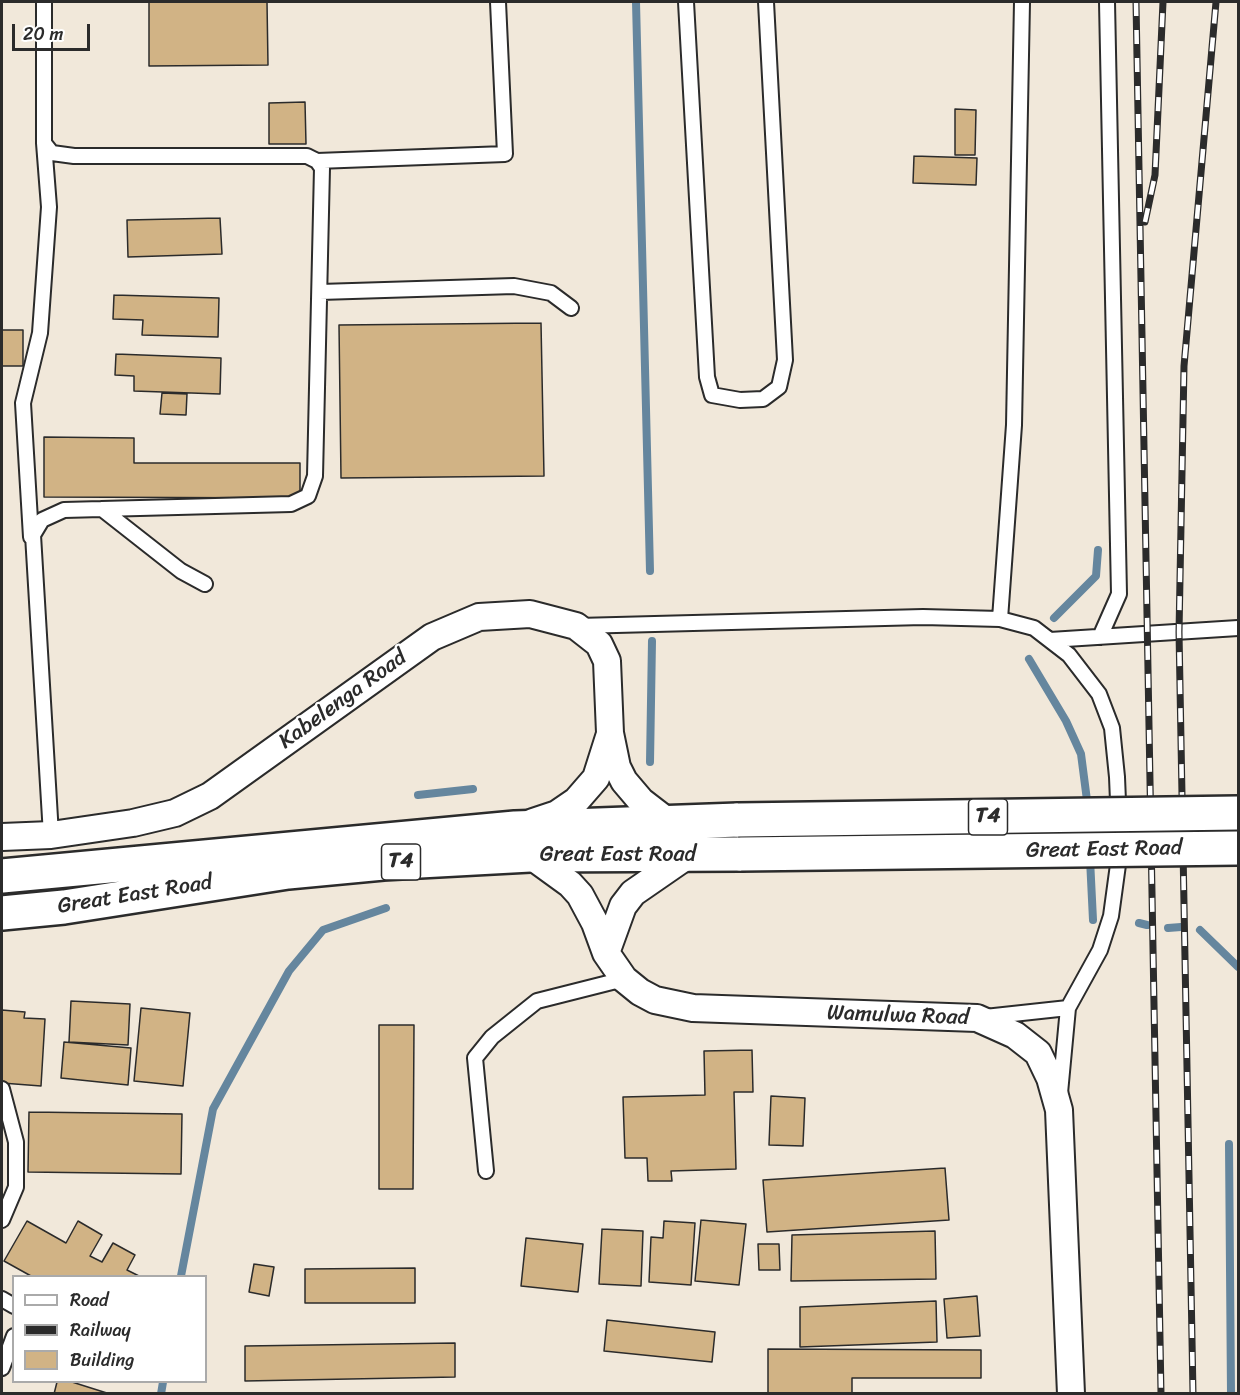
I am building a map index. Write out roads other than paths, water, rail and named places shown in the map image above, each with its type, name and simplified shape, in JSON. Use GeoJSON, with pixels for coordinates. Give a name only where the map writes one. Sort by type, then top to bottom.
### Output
{"type":"FeatureCollection","features":[{"type":"Feature","properties":{"kind":"main road","name":"Great East Road"},"geometry":{"type":"LineString","coordinates":[[2,913],[64,907],[288,872],[383,863],[667,821],[1239,813]]}},
{"type":"Feature","properties":{"kind":"main road","name":"Great East Road"},"geometry":{"type":"LineString","coordinates":[[2,876],[523,842],[688,855],[1239,848]]}},
{"type":"Feature","properties":{"kind":"street","name":"Kabelenga Road"},"geometry":{"type":"LineString","coordinates":[[2,837],[51,835],[133,823],[175,813],[210,796],[432,637],[479,617],[530,615],[576,626],[599,644],[608,661],[610,734],[617,767],[624,781],[641,801],[667,821]]}},
{"type":"Feature","properties":{"kind":"street","name":"Kabelenga Road"},"geometry":{"type":"LineString","coordinates":[[523,842],[556,814],[576,801],[596,778],[610,734]]}},
{"type":"Feature","properties":{"kind":"street","name":"Wamulwa Road"},"geometry":{"type":"LineString","coordinates":[[523,842],[580,895],[595,924],[606,953],[624,979],[640,992],[656,1000],[693,1008],[977,1017],[1015,1035],[1038,1053],[1050,1078],[1059,1110],[1071,1394]]}},
{"type":"Feature","properties":{"kind":"street"},"geometry":{"type":"LineString","coordinates":[[606,953],[623,906],[633,893],[688,855]]}},
{"type":"Feature","properties":{"kind":"lane"},"geometry":{"type":"LineString","coordinates":[[44,2],[44,143],[49,207],[40,333],[23,403],[51,835]]}},
{"type":"Feature","properties":{"kind":"lane"},"geometry":{"type":"LineString","coordinates":[[317,161],[505,154],[498,2]]}},
{"type":"Feature","properties":{"kind":"lane"},"geometry":{"type":"LineString","coordinates":[[686,2],[707,377],[712,395],[740,400],[763,399],[779,387],[785,360],[766,2]]}},
{"type":"Feature","properties":{"kind":"lane"},"geometry":{"type":"LineString","coordinates":[[1000,619],[1014,425],[1022,2]]}},
{"type":"Feature","properties":{"kind":"lane"},"geometry":{"type":"LineString","coordinates":[[1100,638],[1119,594],[1107,2]]}},
{"type":"Feature","properties":{"kind":"lane"},"geometry":{"type":"LineString","coordinates":[[32,545],[37,527],[52,513],[102,509],[291,504],[308,496],[315,476],[322,168],[317,161],[308,156],[74,156],[52,153],[44,143]]}},
{"type":"Feature","properties":{"kind":"lane"},"geometry":{"type":"LineString","coordinates":[[320,292],[514,286],[550,293],[571,308]]}},
{"type":"Feature","properties":{"kind":"lane"},"geometry":{"type":"LineString","coordinates":[[102,509],[181,571],[206,584]]}},
{"type":"Feature","properties":{"kind":"lane"},"geometry":{"type":"LineString","coordinates":[[576,626],[923,617],[1000,619],[1034,628],[1069,656],[1098,693],[1112,728],[1118,777],[1120,850],[1111,916],[1100,951],[1068,1008],[1059,1110]]}},
{"type":"Feature","properties":{"kind":"lane"},"geometry":{"type":"LineString","coordinates":[[1050,640],[1239,628]]}},
{"type":"Feature","properties":{"kind":"lane"},"geometry":{"type":"LineString","coordinates":[[486,1171],[475,1058],[492,1037],[537,1000],[624,979]]}},
{"type":"Feature","properties":{"kind":"lane"},"geometry":{"type":"LineString","coordinates":[[977,1017],[1068,1008]]}},
{"type":"Feature","properties":{"kind":"lane"},"geometry":{"type":"LineString","coordinates":[[2,1089],[16,1142],[15,1187],[2,1220]]}},
{"type":"Feature","properties":{"kind":"lane"},"geometry":{"type":"LineString","coordinates":[[2,1368],[12,1341]]}},
{"type":"Feature","properties":{"kind":"waterway"},"geometry":{"type":"LineString","coordinates":[[636,2],[650,571]]}},
{"type":"Feature","properties":{"kind":"waterway"},"geometry":{"type":"LineString","coordinates":[[1054,618],[1096,576],[1098,550]]}},
{"type":"Feature","properties":{"kind":"waterway"},"geometry":{"type":"LineString","coordinates":[[650,762],[652,641]]}},
{"type":"Feature","properties":{"kind":"waterway"},"geometry":{"type":"LineString","coordinates":[[1029,659],[1066,721],[1081,754],[1088,808]]}},
{"type":"Feature","properties":{"kind":"waterway"},"geometry":{"type":"LineString","coordinates":[[418,795],[473,789]]}},
{"type":"Feature","properties":{"kind":"waterway"},"geometry":{"type":"LineString","coordinates":[[1090,859],[1093,920]]}},
{"type":"Feature","properties":{"kind":"waterway"},"geometry":{"type":"LineString","coordinates":[[181,1275],[213,1109],[289,971],[323,930],[386,908]]}},
{"type":"Feature","properties":{"kind":"waterway"},"geometry":{"type":"LineString","coordinates":[[1139,923],[1147,925]]}},
{"type":"Feature","properties":{"kind":"waterway"},"geometry":{"type":"LineString","coordinates":[[1168,928],[1181,927]]}},
{"type":"Feature","properties":{"kind":"waterway"},"geometry":{"type":"LineString","coordinates":[[1200,930],[1238,967]]}},
{"type":"Feature","properties":{"kind":"waterway"},"geometry":{"type":"LineString","coordinates":[[1229,1144],[1231,1394]]}},
{"type":"Feature","properties":{"kind":"waterway"},"geometry":{"type":"LineString","coordinates":[[161,1394],[163,1383]]}},
{"type":"Feature","properties":{"kind":"railway"},"geometry":{"type":"LineString","coordinates":[[1136,2],[1161,1394]]}},
{"type":"Feature","properties":{"kind":"railway"},"geometry":{"type":"LineString","coordinates":[[1145,222],[1155,175],[1163,2]]}},
{"type":"Feature","properties":{"kind":"railway"},"geometry":{"type":"LineString","coordinates":[[1193,1394],[1179,632],[1184,366],[1216,2]]}}]}
